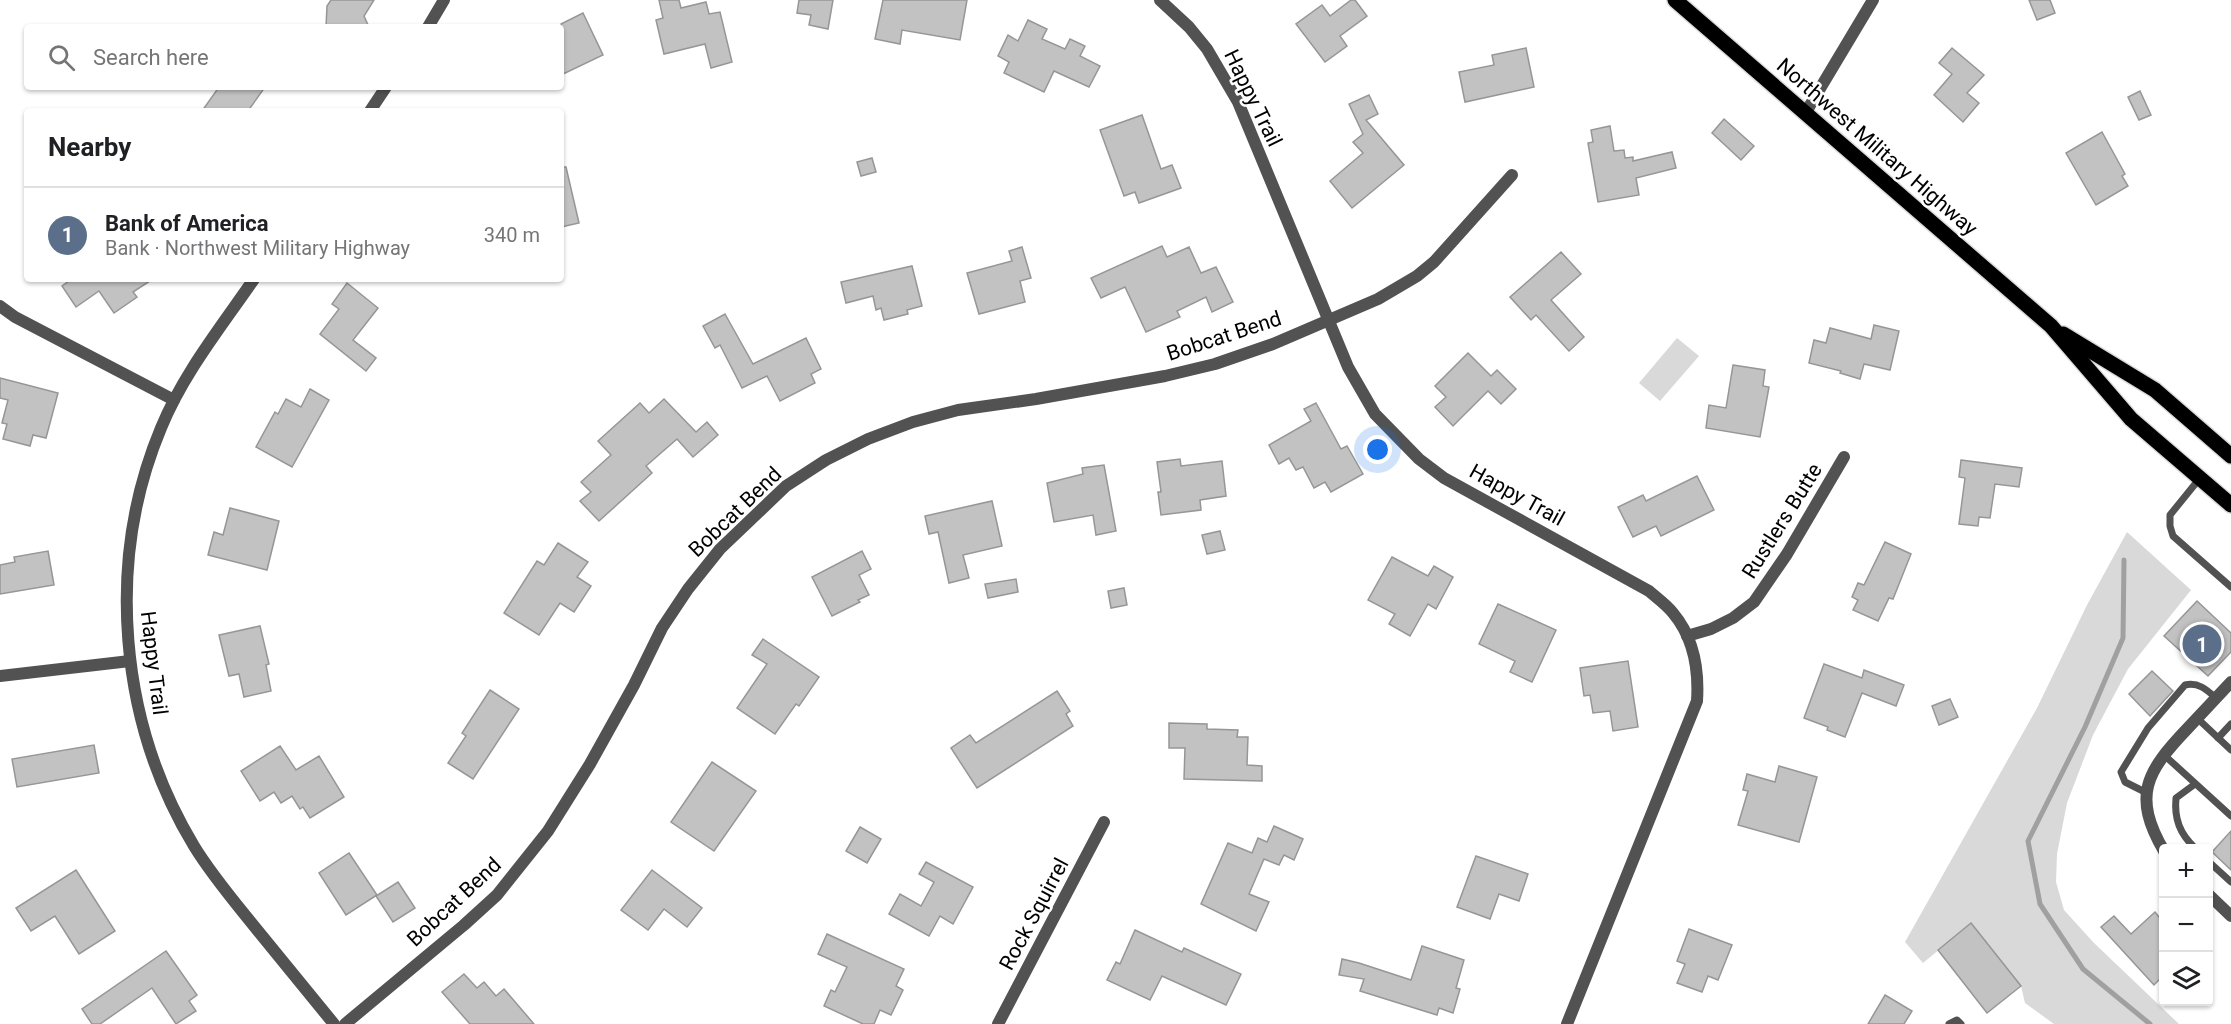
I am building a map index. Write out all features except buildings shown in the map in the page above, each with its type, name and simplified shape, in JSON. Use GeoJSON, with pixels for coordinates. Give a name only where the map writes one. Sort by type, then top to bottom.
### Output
{"type":"FeatureCollection","features":[{"type":"Feature","properties":{"kind":"main road","name":"Northwest Military Highway"},"geometry":{"type":"LineString","coordinates":[[1675,0],[2050,326],[2132,419],[2231,505]]}},
{"type":"Feature","properties":{"kind":"main road","name":"Northwest Military Highway"},"geometry":{"type":"LineString","coordinates":[[2050,326],[2155,390],[2231,456]]}},
{"type":"Feature","properties":{"kind":"street"},"geometry":{"type":"LineString","coordinates":[[430,24],[444,0]]}},
{"type":"Feature","properties":{"kind":"street","name":"Happy Trail"},"geometry":{"type":"LineString","coordinates":[[1160,0],[1189,27],[1207,49],[1238,102],[1348,368],[1375,414],[1419,459],[1444,478],[1649,591],[1674,613],[1688,636],[1697,668],[1697,701],[1567,1024]]}},
{"type":"Feature","properties":{"kind":"street"},"geometry":{"type":"LineString","coordinates":[[1806,112],[1873,0]]}},
{"type":"Feature","properties":{"kind":"street"},"geometry":{"type":"LineString","coordinates":[[372,108],[384,90]]}},
{"type":"Feature","properties":{"kind":"street","name":"Bobcat Bend"},"geometry":{"type":"LineString","coordinates":[[345,1024],[497,895],[548,831],[590,764],[634,685],[662,628],[688,589],[720,549],[786,486],[826,460],[868,439],[913,422],[958,410],[1165,376],[1215,364],[1273,344],[1378,299],[1417,276],[1434,262],[1512,175]]}},
{"type":"Feature","properties":{"kind":"street","name":"Happy Trail"},"geometry":{"type":"LineString","coordinates":[[252,282],[210,341],[174,400],[160,429],[145,475],[134,522],[128,570],[126,618],[130,662],[140,718],[152,754],[172,805],[194,847],[227,893],[334,1024]]}},
{"type":"Feature","properties":{"kind":"street"},"geometry":{"type":"LineString","coordinates":[[0,306],[15,317],[174,400]]}},
{"type":"Feature","properties":{"kind":"street","name":"Rustlers Butte"},"geometry":{"type":"LineString","coordinates":[[1688,636],[1733,618],[1754,602],[1787,554],[1844,457]]}},
{"type":"Feature","properties":{"kind":"street"},"geometry":{"type":"LineString","coordinates":[[0,676],[130,662]]}},
{"type":"Feature","properties":{"kind":"street"},"geometry":{"type":"LineString","coordinates":[[2159,844],[2151,829],[2146,801],[2149,779],[2163,754],[2231,682]]}},
{"type":"Feature","properties":{"kind":"street","name":"Rock Squirrel"},"geometry":{"type":"LineString","coordinates":[[998,1024],[1104,822]]}},
{"type":"Feature","properties":{"kind":"street"},"geometry":{"type":"LineString","coordinates":[[2212,898],[2231,916]]}},
{"type":"Feature","properties":{"kind":"lane"},"geometry":{"type":"LineString","coordinates":[[2200,478],[2170,515],[2170,526],[2174,536],[2231,587]]}},
{"type":"Feature","properties":{"kind":"lane"},"geometry":{"type":"LineString","coordinates":[[2147,793],[2125,782],[2121,772],[2148,728],[2185,685],[2191,684],[2205,688],[2216,698]]}},
{"type":"Feature","properties":{"kind":"lane"},"geometry":{"type":"LineString","coordinates":[[2198,718],[2231,750]]}},
{"type":"Feature","properties":{"kind":"lane"},"geometry":{"type":"LineString","coordinates":[[2218,738],[2231,724]]}},
{"type":"Feature","properties":{"kind":"lane"},"geometry":{"type":"LineString","coordinates":[[2163,754],[2231,816]]}},
{"type":"Feature","properties":{"kind":"lane"},"geometry":{"type":"LineString","coordinates":[[2190,844],[2183,837],[2175,810],[2176,798],[2194,784]]}},
{"type":"Feature","properties":{"kind":"lane"},"geometry":{"type":"LineString","coordinates":[[2213,866],[2231,882]]}},
{"type":"Feature","properties":{"kind":"lane"},"geometry":{"type":"LineString","coordinates":[[1949,1024],[1957,1020],[1961,1024]]}},
{"type":"Feature","properties":{"kind":"shaded area"},"geometry":{"type":"Polygon","coordinates":[[[1677,338],[1699,356],[1660,401],[1639,383],[1677,338]]]}},
{"type":"Feature","properties":{"kind":"shaded area"},"geometry":{"type":"Polygon","coordinates":[[[2127,532],[2191,590],[2128,669],[2093,735],[2067,803],[2057,854],[2056,882],[2064,910],[2094,943],[2179,1024],[2054,1024],[2025,1003],[2021,986],[1971,923],[1923,963],[1905,942],[2037,708],[2087,605],[2127,532]]]}},
{"type":"Feature","properties":{"kind":"waterway"},"geometry":{"type":"LineString","coordinates":[[2124,560],[2123,638],[2085,727],[2028,841],[2040,904],[2083,969],[2150,1024]]}},
{"type":"Feature","properties":{"kind":"place","name":"Bank of America"},"geometry":{"type":"Point","coordinates":[2202,644]}}]}
